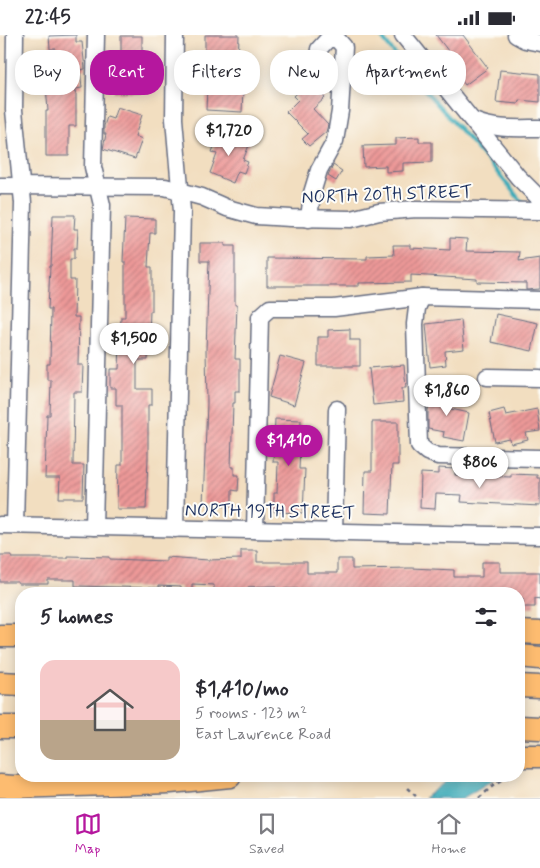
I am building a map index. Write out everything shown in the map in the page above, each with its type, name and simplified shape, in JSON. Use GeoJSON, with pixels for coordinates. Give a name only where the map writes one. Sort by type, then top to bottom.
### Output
{"type":"FeatureCollection","features":[{"type":"Feature","properties":{"kind":"highway"},"geometry":{"type":"LineString","coordinates":[[525,632],[540,633]]}},
{"type":"Feature","properties":{"kind":"highway"},"geometry":{"type":"LineString","coordinates":[[0,635],[15,636]]}},
{"type":"Feature","properties":{"kind":"highway"},"geometry":{"type":"LineString","coordinates":[[525,657],[540,658]]}},
{"type":"Feature","properties":{"kind":"highway"},"geometry":{"type":"LineString","coordinates":[[0,683],[15,683]]}},
{"type":"Feature","properties":{"kind":"highway"},"geometry":{"type":"LineString","coordinates":[[525,686],[540,687]]}},
{"type":"Feature","properties":{"kind":"highway"},"geometry":{"type":"LineString","coordinates":[[0,727],[15,727]]}},
{"type":"Feature","properties":{"kind":"highway"},"geometry":{"type":"LineString","coordinates":[[525,727],[540,728]]}},
{"type":"Feature","properties":{"kind":"highway"},"geometry":{"type":"LineString","coordinates":[[525,756],[540,756]]}},
{"type":"Feature","properties":{"kind":"highway"},"geometry":{"type":"LineString","coordinates":[[0,786],[170,782]]}},
{"type":"Feature","properties":{"kind":"street"},"geometry":{"type":"LineString","coordinates":[[8,525],[22,186],[14,110],[15,35]]}},
{"type":"Feature","properties":{"kind":"street"},"geometry":{"type":"LineString","coordinates":[[94,527],[102,205],[94,167],[96,35]]}},
{"type":"Feature","properties":{"kind":"street"},"geometry":{"type":"LineString","coordinates":[[175,35],[174,119],[182,221],[175,529]]}},
{"type":"Feature","properties":{"kind":"street"},"geometry":{"type":"LineString","coordinates":[[403,35],[518,177],[538,197],[540,203]]}},
{"type":"Feature","properties":{"kind":"street"},"geometry":{"type":"LineString","coordinates":[[516,35],[525,40],[540,43]]}},
{"type":"Feature","properties":{"kind":"street"},"geometry":{"type":"LineString","coordinates":[[309,219],[312,193],[319,170],[335,141],[340,111],[341,81]]}},
{"type":"Feature","properties":{"kind":"street"},"geometry":{"type":"LineString","coordinates":[[474,121],[485,126],[501,128],[540,128]]}},
{"type":"Feature","properties":{"kind":"street","name":"NORTH 20TH STREET"},"geometry":{"type":"LineString","coordinates":[[0,186],[159,187],[180,190],[227,208],[256,215],[309,219],[351,219],[379,212],[416,209],[540,211]]}},
{"type":"Feature","properties":{"kind":"street"},"geometry":{"type":"LineString","coordinates":[[422,297],[415,324],[419,445],[426,452],[438,456],[540,458]]}},
{"type":"Feature","properties":{"kind":"street"},"geometry":{"type":"LineString","coordinates":[[255,529],[260,317],[270,308],[334,308],[422,297],[540,300]]}},
{"type":"Feature","properties":{"kind":"street"},"geometry":{"type":"LineString","coordinates":[[487,377],[540,378]]}},
{"type":"Feature","properties":{"kind":"street"},"geometry":{"type":"LineString","coordinates":[[334,532],[337,409]]}},
{"type":"Feature","properties":{"kind":"street","name":"NORTH 19TH STREET"},"geometry":{"type":"LineString","coordinates":[[8,525],[540,535]]}},
{"type":"Feature","properties":{"kind":"path"},"geometry":{"type":"LineString","coordinates":[[479,798],[500,782]]}},
{"type":"Feature","properties":{"kind":"path"},"geometry":{"type":"LineString","coordinates":[[407,788],[418,798]]}},
{"type":"Feature","properties":{"kind":"water"},"geometry":{"type":"Polygon","coordinates":[[[445,782],[489,782],[463,798],[424,798],[445,782]]]}},
{"type":"Feature","properties":{"kind":"building"},"geometry":{"type":"Polygon","coordinates":[[[76,35],[76,42],[82,42],[85,69],[80,70],[80,50],[50,49],[49,36],[76,35]]]}},
{"type":"Feature","properties":{"kind":"building"},"geometry":{"type":"Polygon","coordinates":[[[205,35],[239,35],[239,50],[205,50],[205,35]]]}},
{"type":"Feature","properties":{"kind":"building"},"geometry":{"type":"Polygon","coordinates":[[[436,35],[463,35],[488,68],[466,84],[466,50],[447,50],[436,35]]]}},
{"type":"Feature","properties":{"kind":"building"},"geometry":{"type":"Polygon","coordinates":[[[121,36],[142,36],[142,50],[121,50],[121,36]]]}},
{"type":"Feature","properties":{"kind":"building"},"geometry":{"type":"Polygon","coordinates":[[[80,70],[82,88],[80,88],[80,70]]]}},
{"type":"Feature","properties":{"kind":"building"},"geometry":{"type":"Polygon","coordinates":[[[500,70],[540,74],[540,102],[519,100],[518,104],[496,102],[500,70]]]}},
{"type":"Feature","properties":{"kind":"building"},"geometry":{"type":"Polygon","coordinates":[[[47,95],[76,95],[76,126],[69,126],[69,156],[46,156],[46,111],[48,111],[47,95]]]}},
{"type":"Feature","properties":{"kind":"building"},"geometry":{"type":"Polygon","coordinates":[[[207,95],[243,95],[242,112],[206,110],[207,95]]]}},
{"type":"Feature","properties":{"kind":"building"},"geometry":{"type":"Polygon","coordinates":[[[322,95],[325,98],[313,109],[328,125],[326,132],[309,146],[302,139],[308,134],[286,112],[298,100],[294,96],[322,95]]]}},
{"type":"Feature","properties":{"kind":"building"},"geometry":{"type":"Polygon","coordinates":[[[117,107],[142,115],[135,136],[142,139],[135,159],[103,149],[106,134],[104,134],[104,126],[107,117],[113,119],[117,107]]]}},
{"type":"Feature","properties":{"kind":"building"},"geometry":{"type":"Polygon","coordinates":[[[220,131],[250,143],[243,160],[248,162],[244,173],[238,171],[233,183],[210,173],[217,154],[212,152],[220,131]]]}},
{"type":"Feature","properties":{"kind":"building"},"geometry":{"type":"Polygon","coordinates":[[[419,137],[419,142],[432,142],[432,162],[403,163],[403,171],[386,172],[386,166],[364,167],[363,146],[396,145],[396,138],[419,137]]]}},
{"type":"Feature","properties":{"kind":"building"},"geometry":{"type":"Polygon","coordinates":[[[333,165],[342,171],[336,181],[328,176],[333,165]]]}},
{"type":"Feature","properties":{"kind":"building"},"geometry":{"type":"Polygon","coordinates":[[[53,215],[75,215],[74,229],[78,229],[77,248],[74,248],[74,259],[70,259],[70,280],[75,280],[74,317],[79,317],[78,365],[83,365],[82,392],[74,392],[73,465],[84,465],[83,498],[59,498],[60,478],[45,478],[47,415],[50,415],[51,380],[47,380],[47,364],[50,364],[51,309],[48,309],[53,215]]]}},
{"type":"Feature","properties":{"kind":"building"},"geometry":{"type":"Polygon","coordinates":[[[125,218],[155,219],[155,233],[150,233],[148,267],[152,267],[152,311],[150,311],[148,360],[137,360],[137,389],[152,389],[152,405],[148,405],[146,509],[117,509],[118,465],[122,465],[122,405],[116,405],[116,388],[110,388],[110,369],[119,369],[121,317],[125,317],[125,262],[123,262],[125,218]]]}},
{"type":"Feature","properties":{"kind":"building"},"geometry":{"type":"Polygon","coordinates":[[[450,238],[467,239],[466,251],[520,252],[519,261],[540,258],[540,289],[526,290],[526,283],[477,282],[477,279],[411,275],[411,282],[359,283],[359,286],[267,286],[267,258],[367,259],[367,256],[394,255],[393,245],[410,245],[410,248],[450,250],[450,238]]]}},
{"type":"Feature","properties":{"kind":"building"},"geometry":{"type":"Polygon","coordinates":[[[200,243],[225,243],[225,246],[235,246],[235,305],[237,305],[235,359],[240,359],[240,391],[235,391],[235,403],[233,403],[231,467],[234,467],[234,475],[239,475],[238,491],[232,490],[232,506],[203,504],[207,403],[206,350],[209,261],[200,261],[200,243]]]}},
{"type":"Feature","properties":{"kind":"building"},"geometry":{"type":"Polygon","coordinates":[[[496,314],[538,323],[532,351],[491,342],[496,314]]]}},
{"type":"Feature","properties":{"kind":"building"},"geometry":{"type":"Polygon","coordinates":[[[461,320],[464,349],[445,351],[446,365],[430,367],[426,324],[461,320]]]}},
{"type":"Feature","properties":{"kind":"building"},"geometry":{"type":"Polygon","coordinates":[[[350,329],[350,340],[360,340],[360,366],[318,366],[318,337],[328,337],[328,330],[350,329]]]}},
{"type":"Feature","properties":{"kind":"building"},"geometry":{"type":"Polygon","coordinates":[[[280,356],[306,363],[294,405],[269,397],[280,356]]]}},
{"type":"Feature","properties":{"kind":"building"},"geometry":{"type":"Polygon","coordinates":[[[404,365],[406,388],[402,388],[403,402],[373,405],[369,368],[404,365]]]}},
{"type":"Feature","properties":{"kind":"building"},"geometry":{"type":"Polygon","coordinates":[[[432,390],[454,395],[451,409],[469,413],[464,441],[443,437],[444,432],[428,429],[428,410],[432,390]]]}},
{"type":"Feature","properties":{"kind":"building"},"geometry":{"type":"Polygon","coordinates":[[[504,409],[506,415],[537,409],[540,431],[526,433],[528,440],[511,444],[510,439],[495,442],[489,413],[504,409]]]}},
{"type":"Feature","properties":{"kind":"building"},"geometry":{"type":"Polygon","coordinates":[[[275,419],[301,420],[299,469],[305,469],[303,513],[274,512],[274,493],[277,493],[278,462],[273,462],[275,419]]]}},
{"type":"Feature","properties":{"kind":"building"},"geometry":{"type":"Polygon","coordinates":[[[372,422],[398,422],[398,465],[392,465],[390,514],[364,513],[365,471],[372,471],[372,422]]]}},
{"type":"Feature","properties":{"kind":"building"},"geometry":{"type":"Polygon","coordinates":[[[439,468],[455,469],[455,475],[511,477],[511,474],[537,475],[537,478],[540,478],[540,506],[461,502],[462,495],[436,494],[435,509],[420,508],[421,473],[439,474],[439,468]]]}},
{"type":"Feature","properties":{"kind":"building"},"geometry":{"type":"Polygon","coordinates":[[[241,550],[257,550],[257,562],[307,562],[307,573],[337,573],[337,559],[352,559],[352,569],[411,568],[454,570],[454,577],[482,577],[482,562],[500,562],[500,572],[540,572],[540,599],[535,598],[535,607],[525,607],[525,587],[214,587],[214,585],[192,584],[192,587],[116,587],[75,586],[75,580],[48,580],[48,584],[0,582],[0,555],[12,555],[12,558],[67,558],[67,556],[166,561],[166,557],[208,560],[241,559],[241,550]]]}},
{"type":"Feature","properties":{"kind":"waterway"},"geometry":{"type":"LineString","coordinates":[[380,35],[519,199],[527,205]]}}]}
